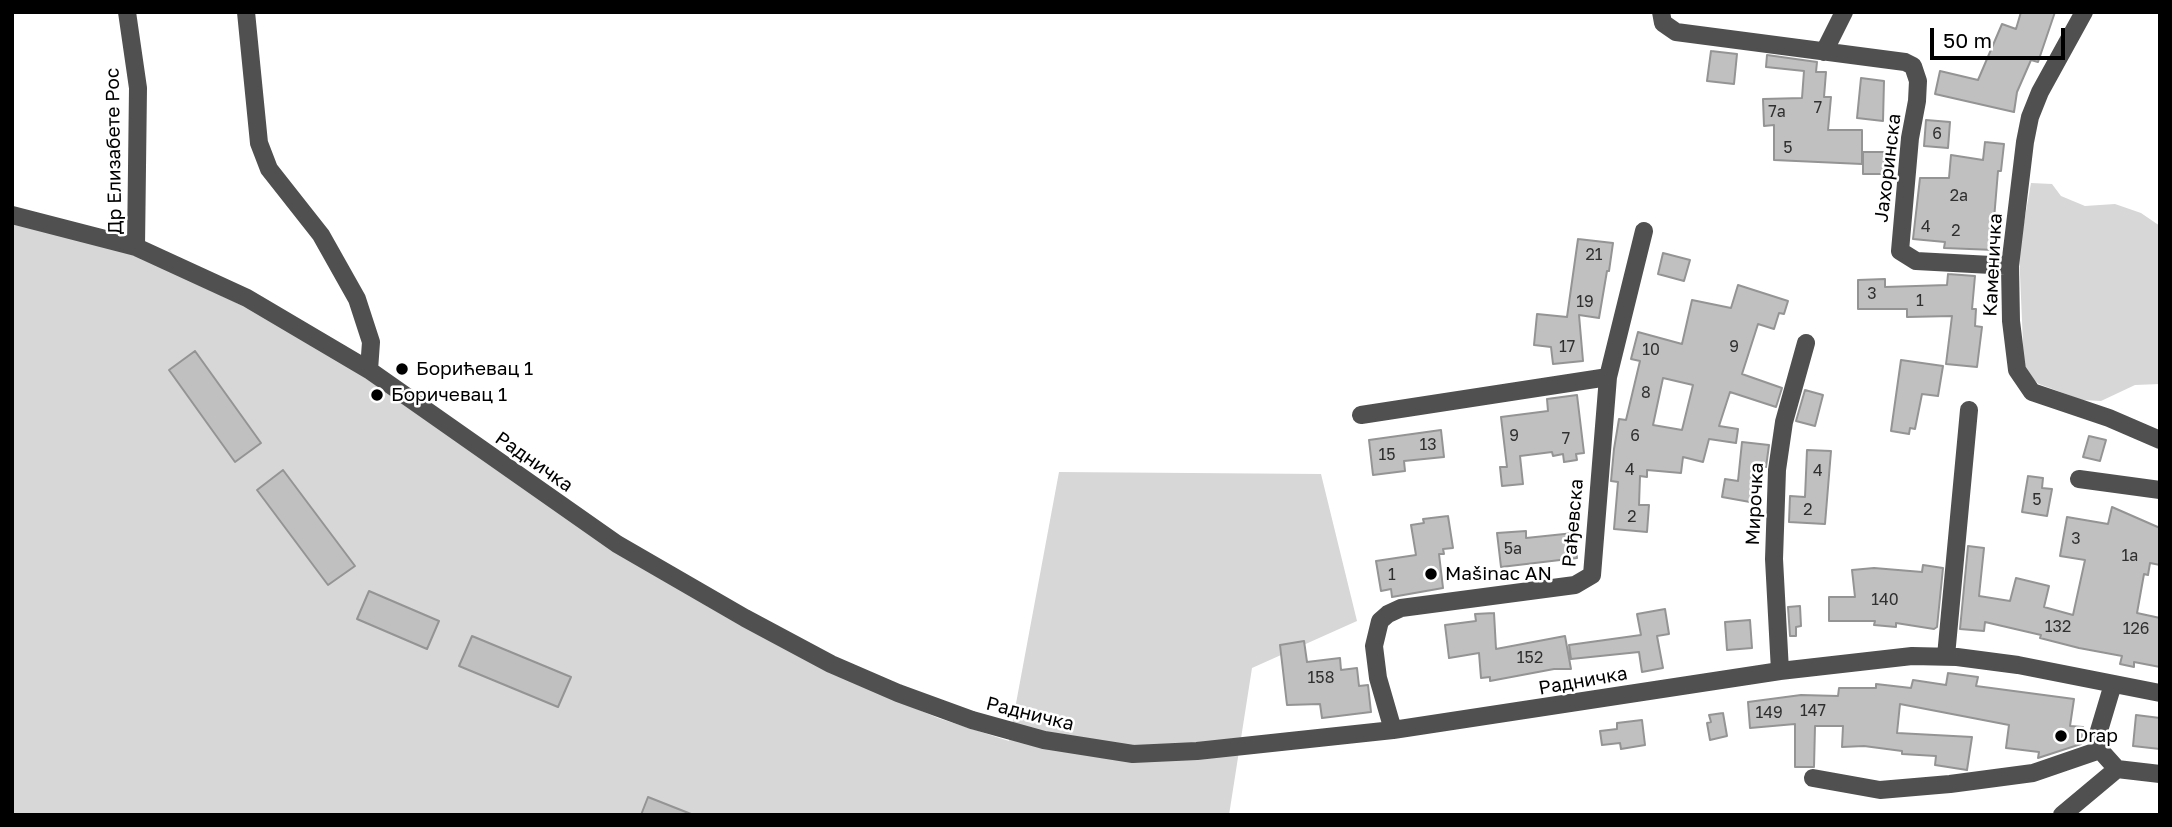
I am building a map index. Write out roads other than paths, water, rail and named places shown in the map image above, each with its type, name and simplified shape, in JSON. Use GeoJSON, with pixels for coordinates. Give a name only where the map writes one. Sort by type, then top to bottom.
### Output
{"type":"FeatureCollection","features":[{"type":"Feature","properties":{"kind":"street","name":"Др Елизабете Рос"},"geometry":{"type":"LineString","coordinates":[[127,12],[138,88],[136,247]]}},
{"type":"Feature","properties":{"kind":"street"},"geometry":{"type":"LineString","coordinates":[[246,12],[259,144],[270,169],[321,235],[357,299],[371,342],[369,370]]}},
{"type":"Feature","properties":{"kind":"street","name":"Јахоринска"},"geometry":{"type":"LineString","coordinates":[[1661,12],[1663,23],[1676,32],[1905,62],[1915,71],[1918,81],[1900,246],[1904,256],[1916,261],[2010,266]]}},
{"type":"Feature","properties":{"kind":"street"},"geometry":{"type":"LineString","coordinates":[[1824,52],[1844,12]]}},
{"type":"Feature","properties":{"kind":"street","name":"Каменичка"},"geometry":{"type":"LineString","coordinates":[[2084,12],[2030,117],[2010,266],[2011,321],[2016,362],[2024,383],[2032,392],[2109,418],[2160,440]]}},
{"type":"Feature","properties":{"kind":"street","name":"Радничка"},"geometry":{"type":"LineString","coordinates":[[12,215],[136,247],[190,269],[276,313],[369,370],[627,550],[831,664],[937,709],[1044,740],[1133,754],[1197,751],[1393,730],[1877,658],[1946,656],[2018,665],[2160,693]]}},
{"type":"Feature","properties":{"kind":"street","name":"Рађевска"},"geometry":{"type":"LineString","coordinates":[[1393,730],[1378,678],[1374,646],[1380,621],[1388,614],[1401,608],[1575,585],[1592,575],[1608,377],[1644,231]]}},
{"type":"Feature","properties":{"kind":"street","name":"Мирочка"},"geometry":{"type":"LineString","coordinates":[[1780,671],[1774,559],[1777,470],[1784,422],[1806,342]]}},
{"type":"Feature","properties":{"kind":"street"},"geometry":{"type":"LineString","coordinates":[[1361,415],[1608,377]]}},
{"type":"Feature","properties":{"kind":"street"},"geometry":{"type":"LineString","coordinates":[[1946,656],[1969,410]]}},
{"type":"Feature","properties":{"kind":"street"},"geometry":{"type":"LineString","coordinates":[[2079,479],[2160,491]]}},
{"type":"Feature","properties":{"kind":"street"},"geometry":{"type":"LineString","coordinates":[[2113,684],[2098,734],[2100,750],[2117,769],[2160,774]]}},
{"type":"Feature","properties":{"kind":"street"},"geometry":{"type":"LineString","coordinates":[[1814,778],[1880,790],[1950,784],[2033,773],[2100,750]]}},
{"type":"Feature","properties":{"kind":"street"},"geometry":{"type":"LineString","coordinates":[[2062,815],[2117,769]]}},
{"type":"Feature","properties":{"kind":"place","name":"Борићевац 1"},"geometry":{"type":"Point","coordinates":[402,369]}},
{"type":"Feature","properties":{"kind":"place","name":"Боричевац 1"},"geometry":{"type":"Point","coordinates":[377,395]}},
{"type":"Feature","properties":{"kind":"place","name":"Mašinac AN"},"geometry":{"type":"Point","coordinates":[1431,574]}},
{"type":"Feature","properties":{"kind":"place","name":"Drap"},"geometry":{"type":"Point","coordinates":[2061,736]}}]}
